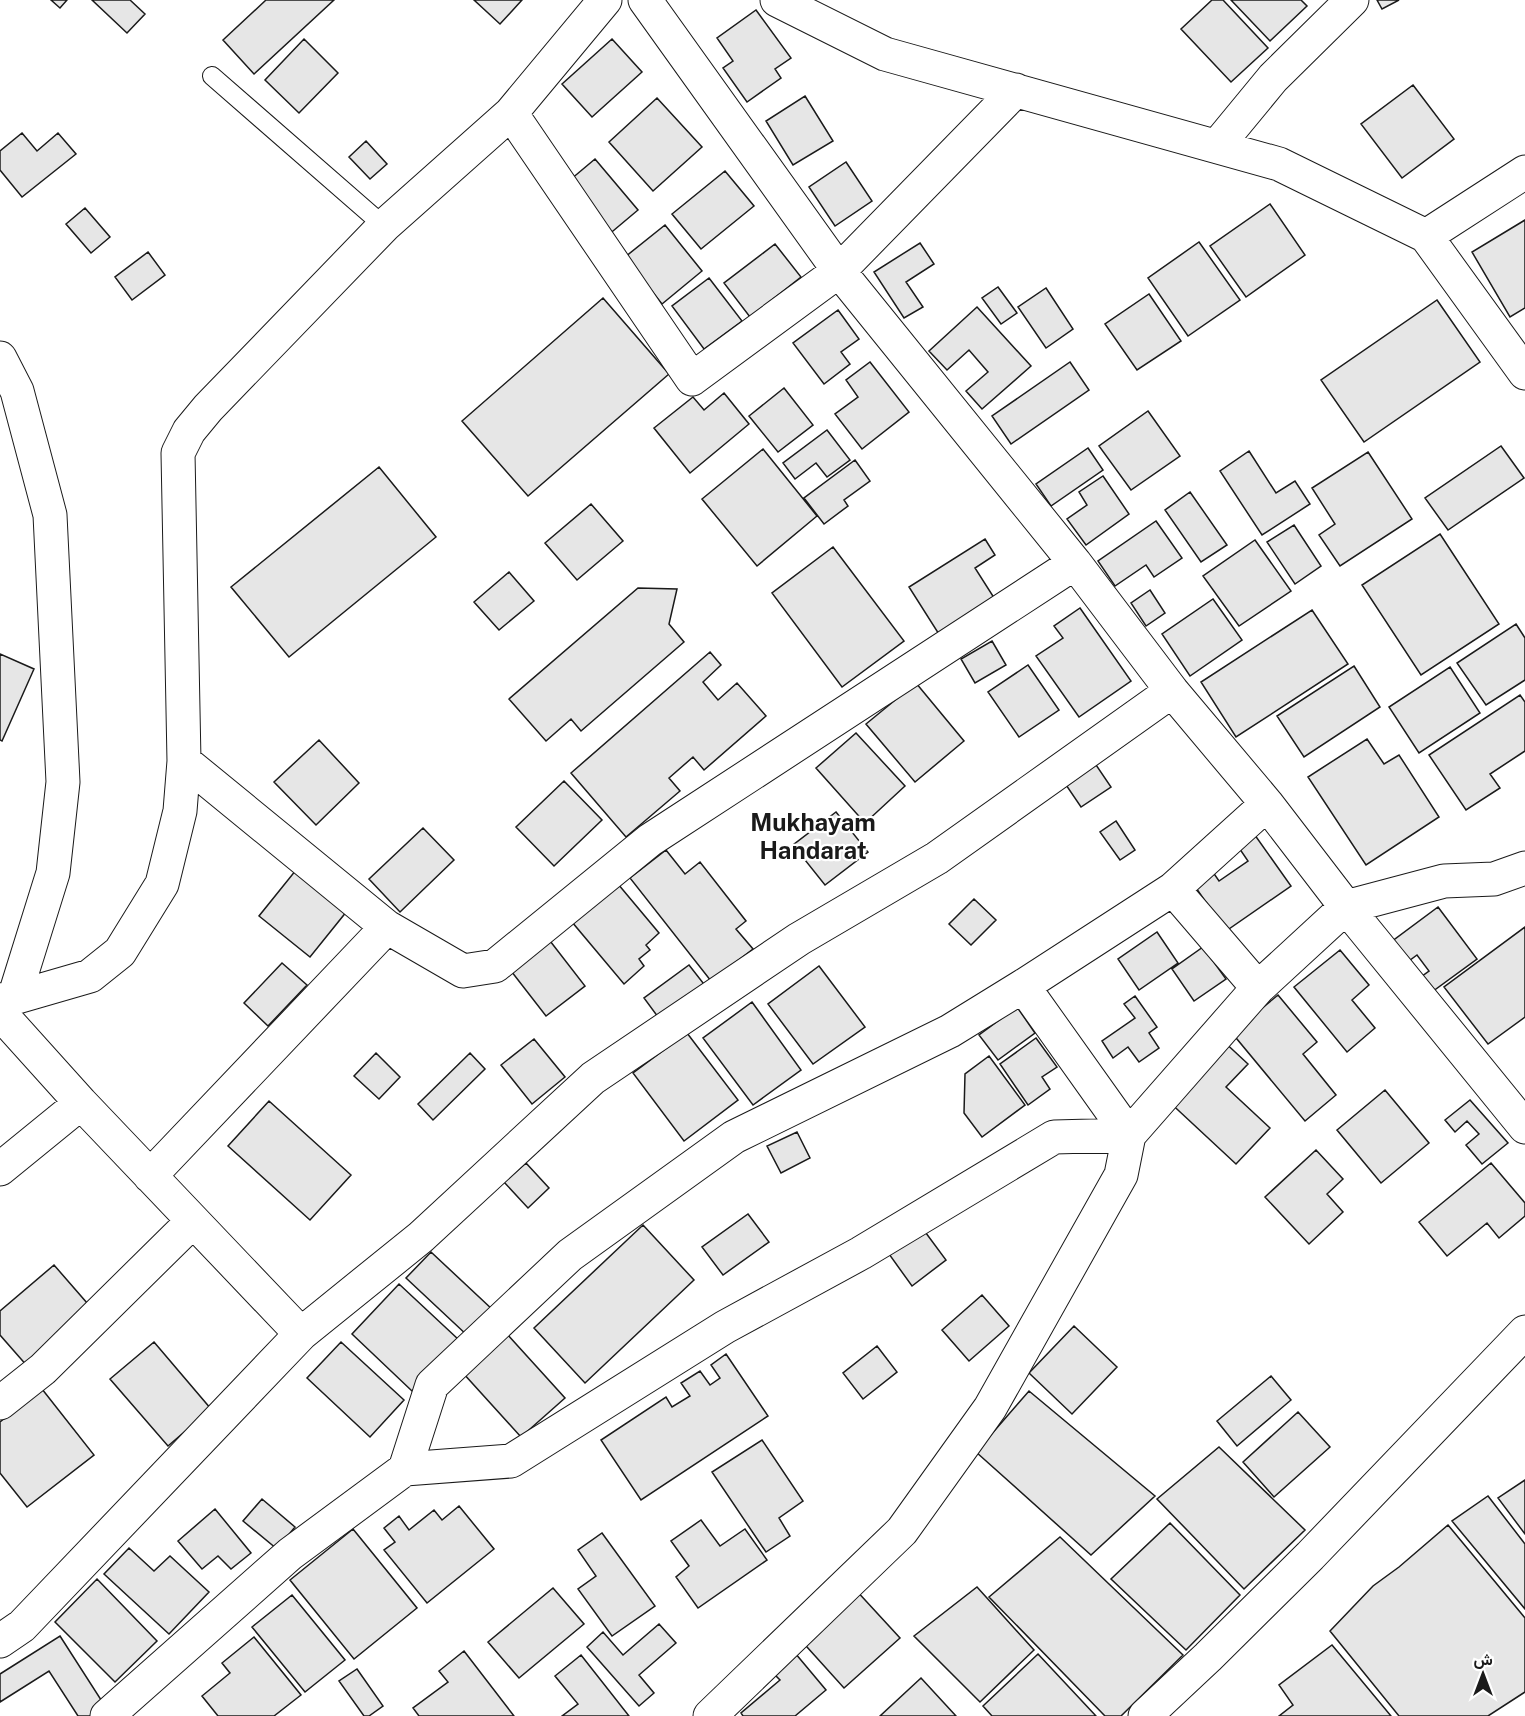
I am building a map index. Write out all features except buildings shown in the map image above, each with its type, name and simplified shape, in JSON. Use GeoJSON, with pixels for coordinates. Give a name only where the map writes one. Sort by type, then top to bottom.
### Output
{"type":"FeatureCollection","features":[{"type":"Feature","properties":{"kind":"street"},"geometry":{"type":"LineString","coordinates":[[5,1004],[90,976],[120,952],[162,884],[180,811],[184,761],[178,453],[189,431],[208,408],[384,226],[511,113],[605,0]]}},
{"type":"Feature","properties":{"kind":"street"},"geometry":{"type":"LineString","coordinates":[[645,0],[839,270],[1076,563],[1172,690],[1267,804],[1346,907],[1525,1127]]}},
{"type":"Feature","properties":{"kind":"street"},"geometry":{"type":"LineString","coordinates":[[777,0],[885,54],[1279,164],[1426,236],[1525,373]]}},
{"type":"Feature","properties":{"kind":"street"},"geometry":{"type":"LineString","coordinates":[[1217,146],[1273,78],[1352,0]]}},
{"type":"Feature","properties":{"kind":"street"},"geometry":{"type":"LineString","coordinates":[[511,113],[692,380],[839,270],[1016,90]]}},
{"type":"Feature","properties":{"kind":"street"},"geometry":{"type":"LineString","coordinates":[[1426,236],[1525,172]]}},
{"type":"Feature","properties":{"kind":"street"},"geometry":{"type":"LineString","coordinates":[[0,358],[17,391],[50,515],[63,782],[52,873],[5,1004]]}},
{"type":"Feature","properties":{"kind":"street"},"geometry":{"type":"LineString","coordinates":[[184,761],[387,927],[463,970],[495,966],[650,840],[1076,563]]}},
{"type":"Feature","properties":{"kind":"street"},"geometry":{"type":"LineString","coordinates":[[0,1641],[22,1626],[301,1334],[421,1237],[593,1078],[799,939],[937,858],[1172,690]]}},
{"type":"Feature","properties":{"kind":"street"},"geometry":{"type":"LineString","coordinates":[[405,1469],[432,1385],[570,1255],[734,1137],[950,1031],[1173,889],[1267,804]]}},
{"type":"Feature","properties":{"kind":"street"},"geometry":{"type":"LineString","coordinates":[[710,1716],[902,1530],[990,1408],[1121,1175],[1129,1135],[1258,988],[1346,907],[1444,881],[1494,879],[1525,868]]}},
{"type":"Feature","properties":{"kind":"street"},"geometry":{"type":"LineString","coordinates":[[1173,889],[1258,988]]}},
{"type":"Feature","properties":{"kind":"street"},"geometry":{"type":"LineString","coordinates":[[150,1176],[387,927]]}},
{"type":"Feature","properties":{"kind":"street"},"geometry":{"type":"LineString","coordinates":[[1023,986],[1129,1135]]}},
{"type":"Feature","properties":{"kind":"street"},"geometry":{"type":"LineString","coordinates":[[5,1004],[81,1103],[301,1334]]}},
{"type":"Feature","properties":{"kind":"street"},"geometry":{"type":"LineString","coordinates":[[0,1169],[81,1103]]}},
{"type":"Feature","properties":{"kind":"street"},"geometry":{"type":"LineString","coordinates":[[107,1716],[290,1554],[405,1469],[511,1461],[725,1327],[861,1253],[1054,1137],[1129,1135]]}},
{"type":"Feature","properties":{"kind":"street"},"geometry":{"type":"LineString","coordinates":[[0,1404],[44,1369],[193,1221]]}},
{"type":"Feature","properties":{"kind":"street"},"geometry":{"type":"LineString","coordinates":[[1145,1716],[1310,1556],[1525,1332]]}},
{"type":"Feature","properties":{"kind":"lane"},"geometry":{"type":"LineString","coordinates":[[212,76],[384,226]]}},
{"type":"Feature","properties":{"kind":"district","name":"Mukhayam Handarat"},"geometry":{"type":"Point","coordinates":[813,836]}}]}
